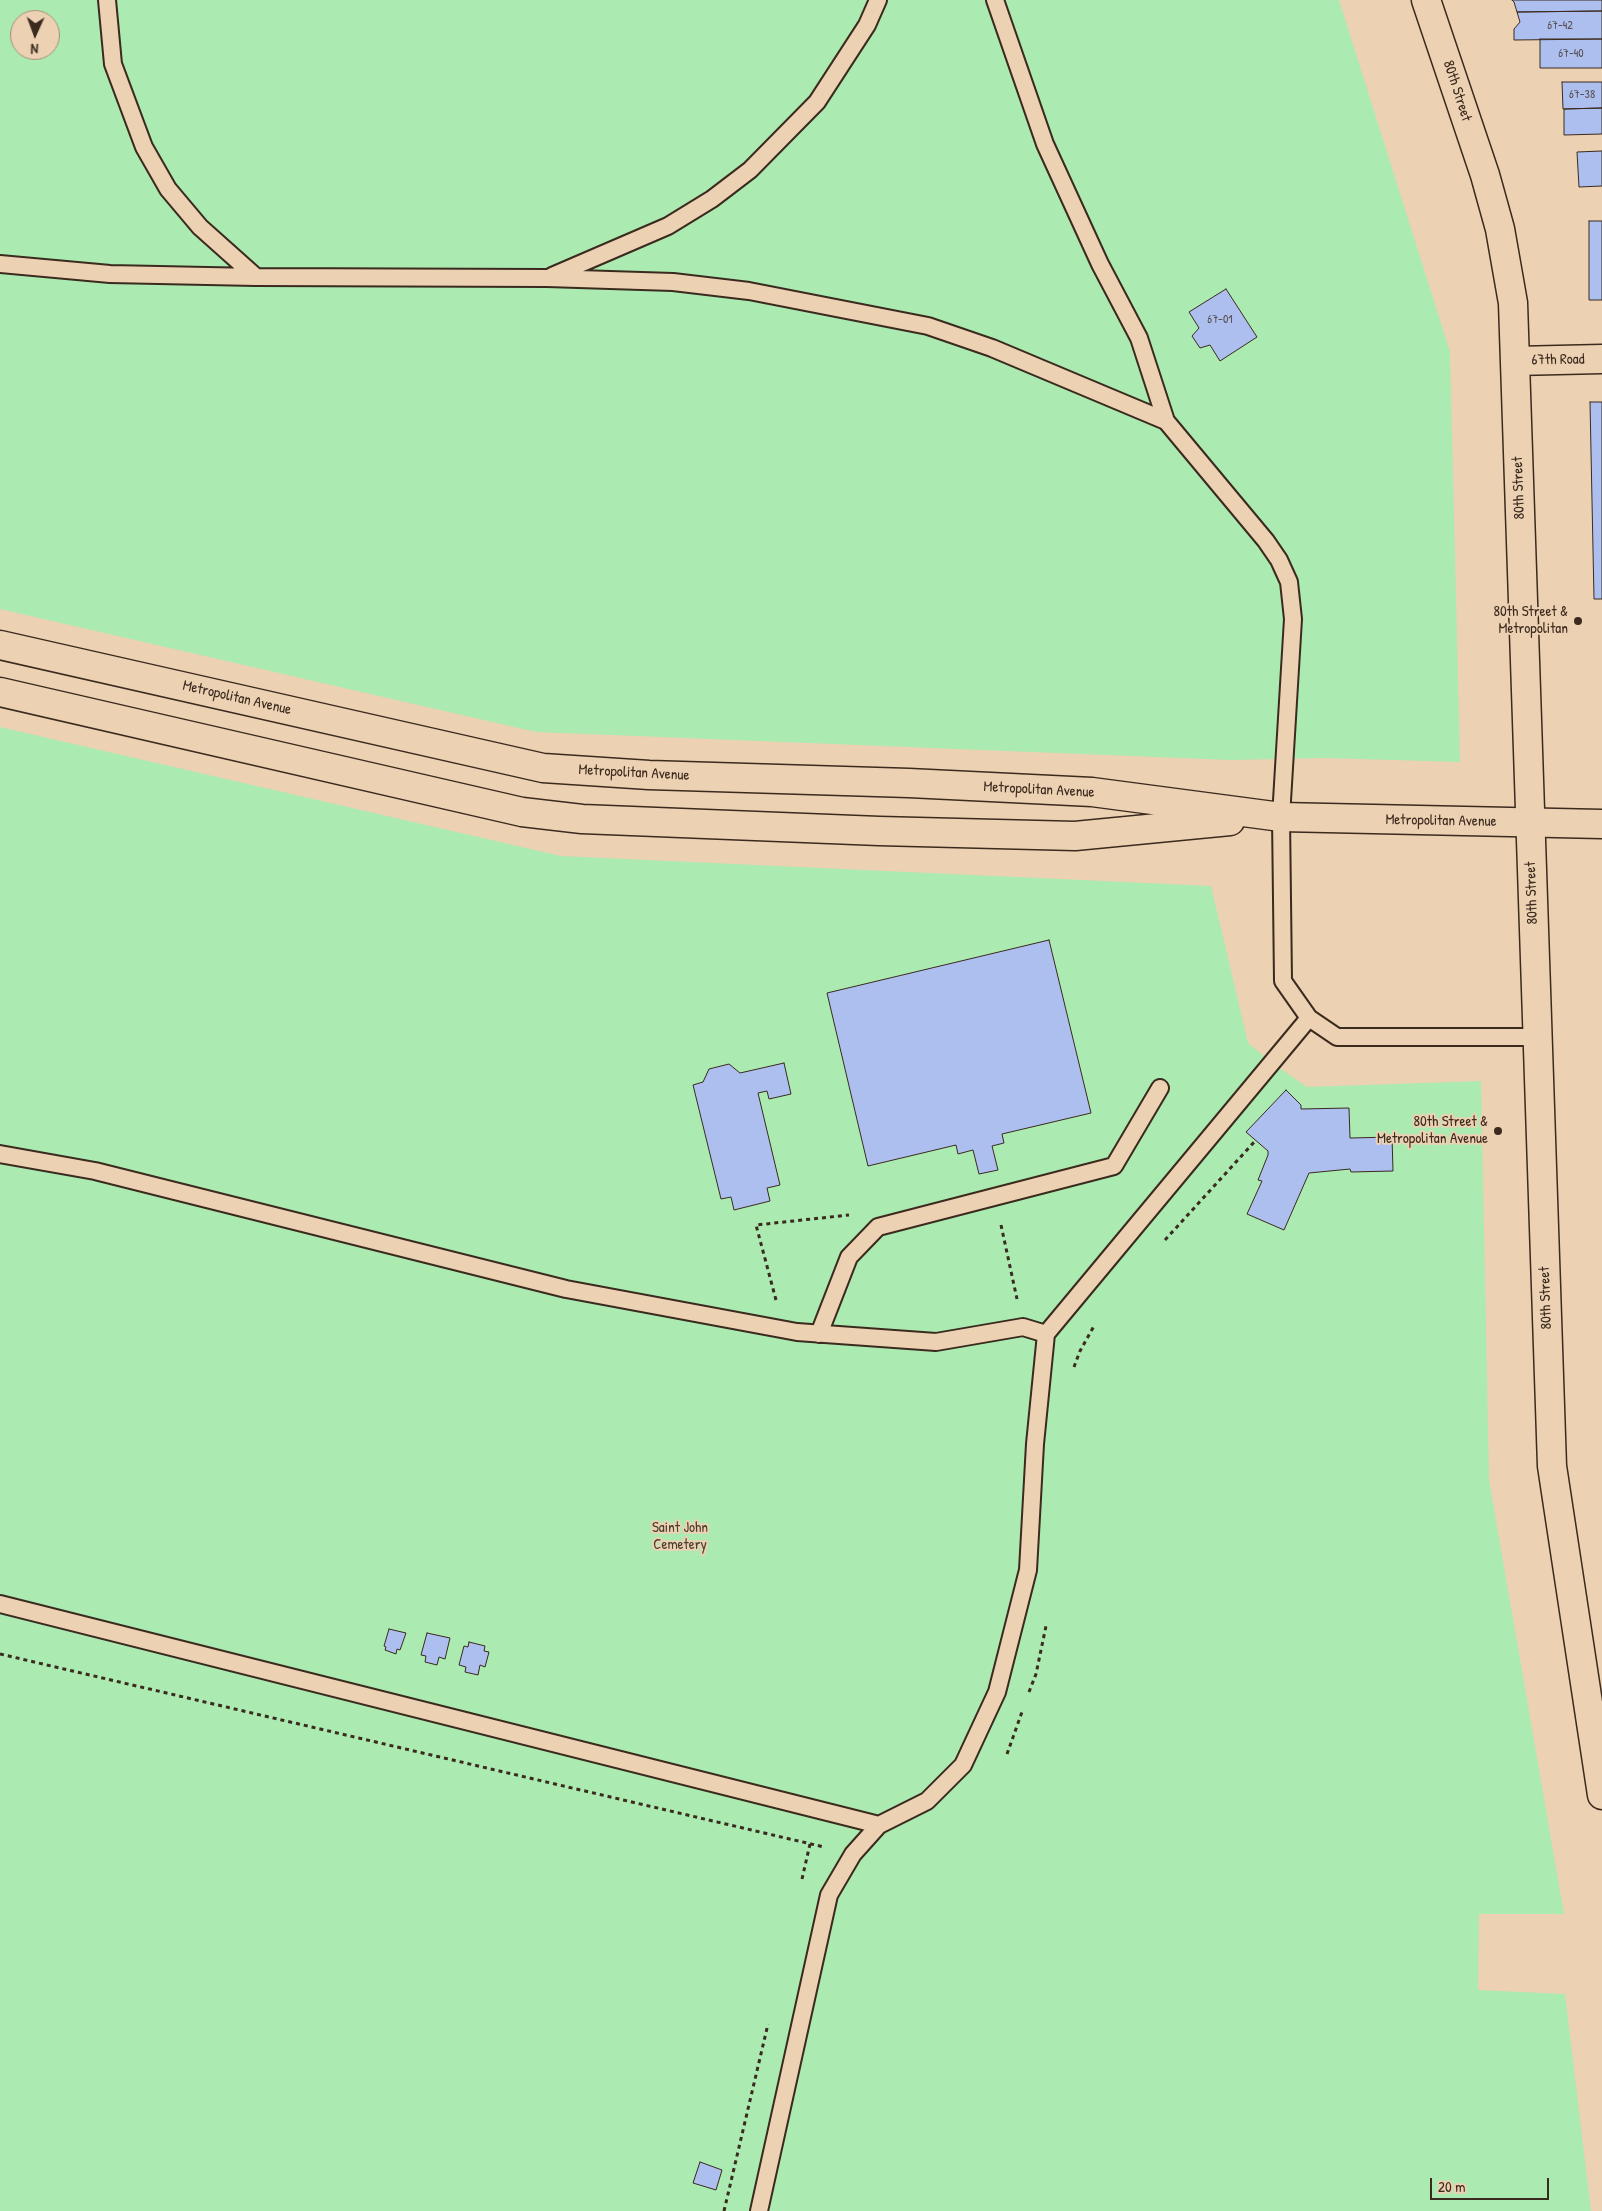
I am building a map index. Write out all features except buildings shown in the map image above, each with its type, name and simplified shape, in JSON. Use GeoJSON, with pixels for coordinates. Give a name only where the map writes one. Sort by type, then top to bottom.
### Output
{"type":"FeatureCollection","features":[{"type":"Feature","properties":{"kind":"main road","name":"80th Street"},"geometry":{"type":"LineString","coordinates":[[1426,0],[1485,175],[1500,229],[1513,303],[1552,1466],[1602,1795]]}},
{"type":"Feature","properties":{"kind":"main road","name":"67th Road"},"geometry":{"type":"LineString","coordinates":[[1515,361],[1602,359]]}},
{"type":"Feature","properties":{"kind":"main road","name":"Metropolitan Avenue"},"geometry":{"type":"LineString","coordinates":[[0,645],[543,768],[648,775],[909,783],[1092,792],[1281,817],[1602,824]]}},
{"type":"Feature","properties":{"kind":"main road","name":"Metropolitan Avenue"},"geometry":{"type":"LineString","coordinates":[[0,692],[512,810],[582,819],[879,831],[1075,836],[1281,817]]}},
{"type":"Feature","properties":{"kind":"lane"},"geometry":{"type":"LineString","coordinates":[[107,0],[113,64],[144,146],[168,189],[200,227],[256,277]]}},
{"type":"Feature","properties":{"kind":"lane"},"geometry":{"type":"LineString","coordinates":[[547,278],[668,226],[712,199],[750,170],[817,102],[867,24],[878,0]]}},
{"type":"Feature","properties":{"kind":"lane"},"geometry":{"type":"LineString","coordinates":[[995,0],[1045,144],[1100,264],[1139,338],[1166,422],[1266,541],[1279,560],[1289,582],[1293,619],[1281,817],[1283,981],[1309,1018],[1337,1037],[1442,1038],[1537,1036]]}},
{"type":"Feature","properties":{"kind":"lane"},"geometry":{"type":"LineString","coordinates":[[0,264],[110,274],[256,277],[547,278],[673,282],[750,291],[928,326],[992,348],[1166,422]]}},
{"type":"Feature","properties":{"kind":"lane"},"geometry":{"type":"LineString","coordinates":[[759,2211],[828,1894],[854,1854],[880,1825],[927,1801],[963,1765],[997,1692],[1028,1570],[1035,1444],[1046,1334],[1309,1018]]}},
{"type":"Feature","properties":{"kind":"lane"},"geometry":{"type":"LineString","coordinates":[[819,1334],[849,1257],[878,1227],[1114,1166],[1160,1088]]}},
{"type":"Feature","properties":{"kind":"lane"},"geometry":{"type":"LineString","coordinates":[[0,1154],[95,1171],[566,1289],[797,1332],[936,1342],[1023,1327],[1046,1334]]}},
{"type":"Feature","properties":{"kind":"lane"},"geometry":{"type":"LineString","coordinates":[[0,1604],[880,1825]]}},
{"type":"Feature","properties":{"kind":"path"},"geometry":{"type":"LineString","coordinates":[[1161,1245],[1256,1140]]}},
{"type":"Feature","properties":{"kind":"path"},"geometry":{"type":"LineString","coordinates":[[994,1197],[1023,1327]]}},
{"type":"Feature","properties":{"kind":"path"},"geometry":{"type":"LineString","coordinates":[[1071,1374],[1080,1351],[1096,1321]]}},
{"type":"Feature","properties":{"kind":"path"},"geometry":{"type":"LineString","coordinates":[[1026,1701],[1036,1674],[1048,1617]]}},
{"type":"Feature","properties":{"kind":"path"},"geometry":{"type":"LineString","coordinates":[[0,1654],[854,1854]]}},
{"type":"Feature","properties":{"kind":"path"},"geometry":{"type":"LineString","coordinates":[[1008,1754],[1023,1710]]}},
{"type":"Feature","properties":{"kind":"path"},"geometry":{"type":"LineString","coordinates":[[801,1882],[810,1844]]}},
{"type":"Feature","properties":{"kind":"path"},"geometry":{"type":"LineString","coordinates":[[724,2211],[769,2018]]}},
{"type":"Feature","properties":{"kind":"green space"},"geometry":{"type":"Polygon","coordinates":[[[0,0],[1339,0],[1450,352],[1460,762],[1325,758],[1230,760],[536,732],[0,609],[0,0]]]}},
{"type":"Feature","properties":{"kind":"green space","name":"Saint John Cemetery"},"geometry":{"type":"Polygon","coordinates":[[[0,727],[561,856],[1211,886],[1248,1043],[1272,1063],[1307,1087],[1481,1081],[1489,1480],[1564,1914],[1479,1914],[1478,1990],[1565,1994],[1591,2211],[0,2211],[0,727]]]}},
{"type":"Feature","properties":{"kind":"place","name":"80th Street & Metropolitan"},"geometry":{"type":"Point","coordinates":[1578,621]}},
{"type":"Feature","properties":{"kind":"place","name":"80th Street & Metropolitan Avenue"},"geometry":{"type":"Point","coordinates":[1498,1131]}}]}
